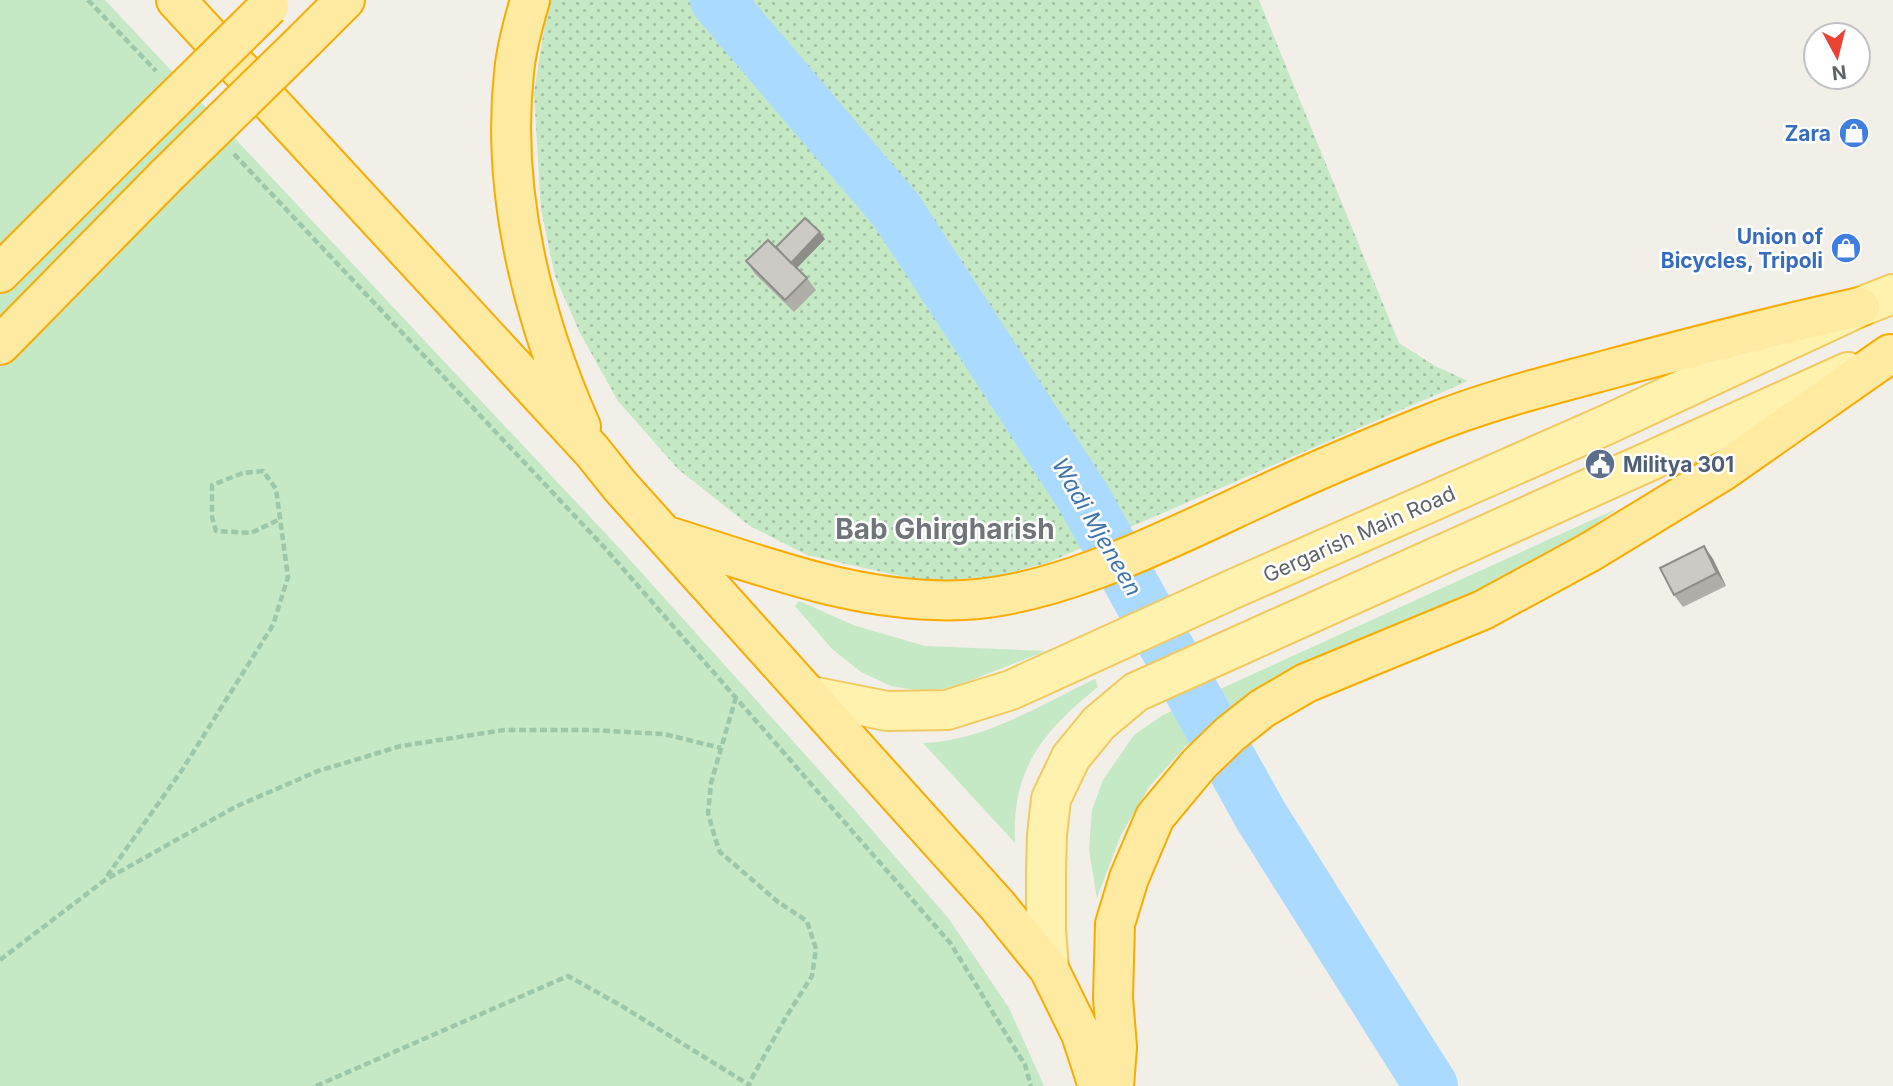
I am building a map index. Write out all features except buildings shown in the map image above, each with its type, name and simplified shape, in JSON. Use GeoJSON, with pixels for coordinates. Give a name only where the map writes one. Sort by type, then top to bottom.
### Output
{"type":"FeatureCollection","features":[{"type":"Feature","properties":{"kind":"highway"},"geometry":{"type":"LineString","coordinates":[[176,0],[592,451],[663,534],[998,905],[1049,969],[1081,1034],[1098,1086]]}},
{"type":"Feature","properties":{"kind":"highway"},"geometry":{"type":"LineString","coordinates":[[0,345],[166,176],[345,0]]}},
{"type":"Feature","properties":{"kind":"highway"},"geometry":{"type":"LineString","coordinates":[[530,0],[514,71],[511,127],[515,190],[534,292],[556,364],[592,451]]}},
{"type":"Feature","properties":{"kind":"highway"},"geometry":{"type":"LineString","coordinates":[[0,274],[272,3]]}},
{"type":"Feature","properties":{"kind":"highway"},"geometry":{"type":"LineString","coordinates":[[663,534],[848,591],[904,599],[965,600],[1016,592],[1071,577],[1186,532],[1269,492],[1426,425],[1525,392],[1743,333],[1876,301]]}},
{"type":"Feature","properties":{"kind":"highway"},"geometry":{"type":"LineString","coordinates":[[1114,1086],[1117,1047],[1113,998],[1115,924],[1129,878],[1155,817],[1199,764],[1230,734],[1263,708],[1306,683],[1483,610],[1590,552],[1723,471],[1891,353]]}},
{"type":"Feature","properties":{"kind":"main road","name":"Gergarish Main Road"},"geometry":{"type":"LineString","coordinates":[[811,696],[887,711],[947,710],[1011,690],[1606,425],[1876,301]]}},
{"type":"Feature","properties":{"kind":"main road"},"geometry":{"type":"LineString","coordinates":[[1049,969],[1046,870],[1051,799],[1071,757],[1099,723],[1136,691],[1891,353]]}},
{"type":"Feature","properties":{"kind":"main road"},"geometry":{"type":"LineString","coordinates":[[1606,425],[1628,471]]}},
{"type":"Feature","properties":{"kind":"path"},"geometry":{"type":"LineString","coordinates":[[88,0],[158,74]]}},
{"type":"Feature","properties":{"kind":"path"},"geometry":{"type":"LineString","coordinates":[[234,153],[604,547],[951,944],[1025,1065],[1031,1086]]}},
{"type":"Feature","properties":{"kind":"path"},"geometry":{"type":"LineString","coordinates":[[104,880],[182,770],[274,625],[288,577],[276,489],[263,471],[243,473],[212,485],[212,517],[216,531],[251,533],[280,519]]}},
{"type":"Feature","properties":{"kind":"path"},"geometry":{"type":"LineString","coordinates":[[316,1086],[568,976],[620,1005],[749,1086],[786,1017],[812,976],[816,949],[807,921],[778,902],[720,852],[708,813],[711,783],[736,697]]}},
{"type":"Feature","properties":{"kind":"path"},"geometry":{"type":"LineString","coordinates":[[0,960],[104,880],[235,807],[318,771],[401,746],[504,730],[590,730],[664,734],[721,748]]}},
{"type":"Feature","properties":{"kind":"green space"},"geometry":{"type":"Polygon","coordinates":[[[0,0],[105,0],[622,551],[949,919],[1009,1008],[1044,1086],[0,1086],[0,0]]]}},
{"type":"Feature","properties":{"kind":"green space"},"geometry":{"type":"Polygon","coordinates":[[[551,0],[1259,0],[1399,343],[1435,366],[1468,381],[1047,563],[996,576],[927,582],[807,555],[750,526],[678,469],[618,401],[580,333],[555,276],[541,209],[534,93],[551,0]]]}},
{"type":"Feature","properties":{"kind":"green space"},"geometry":{"type":"Polygon","coordinates":[[[1616,509],[1552,556],[1297,672],[1240,703],[1185,747],[1149,787],[1121,835],[1097,898],[1089,850],[1092,810],[1103,780],[1134,735],[1163,715],[1616,509]]]}},
{"type":"Feature","properties":{"kind":"green space"},"geometry":{"type":"Polygon","coordinates":[[[799,601],[853,625],[925,646],[1046,651],[951,688],[920,691],[891,686],[861,672],[832,649],[795,606],[799,601]]]}},
{"type":"Feature","properties":{"kind":"green space"},"geometry":{"type":"Polygon","coordinates":[[[1095,679],[1098,687],[1047,736],[1025,772],[1015,817],[1015,843],[923,743],[946,741],[990,729],[1095,679]]]}},
{"type":"Feature","properties":{"kind":"waterway","name":"Wadi Mjeneen"},"geometry":{"type":"LineString","coordinates":[[717,0],[896,210],[1083,497],[1261,816],[1431,1086]]}},
{"type":"Feature","properties":{"kind":"place","name":"Zara"},"geometry":{"type":"Point","coordinates":[1854,133]}},
{"type":"Feature","properties":{"kind":"place","name":"Union of Bicycles, Tripoli"},"geometry":{"type":"Point","coordinates":[1846,248]}},
{"type":"Feature","properties":{"kind":"place","name":"Militya 301"},"geometry":{"type":"Point","coordinates":[1600,464]}},
{"type":"Feature","properties":{"kind":"district","name":"Bab Ghirgharish"},"geometry":{"type":"Point","coordinates":[945,529]}}]}
